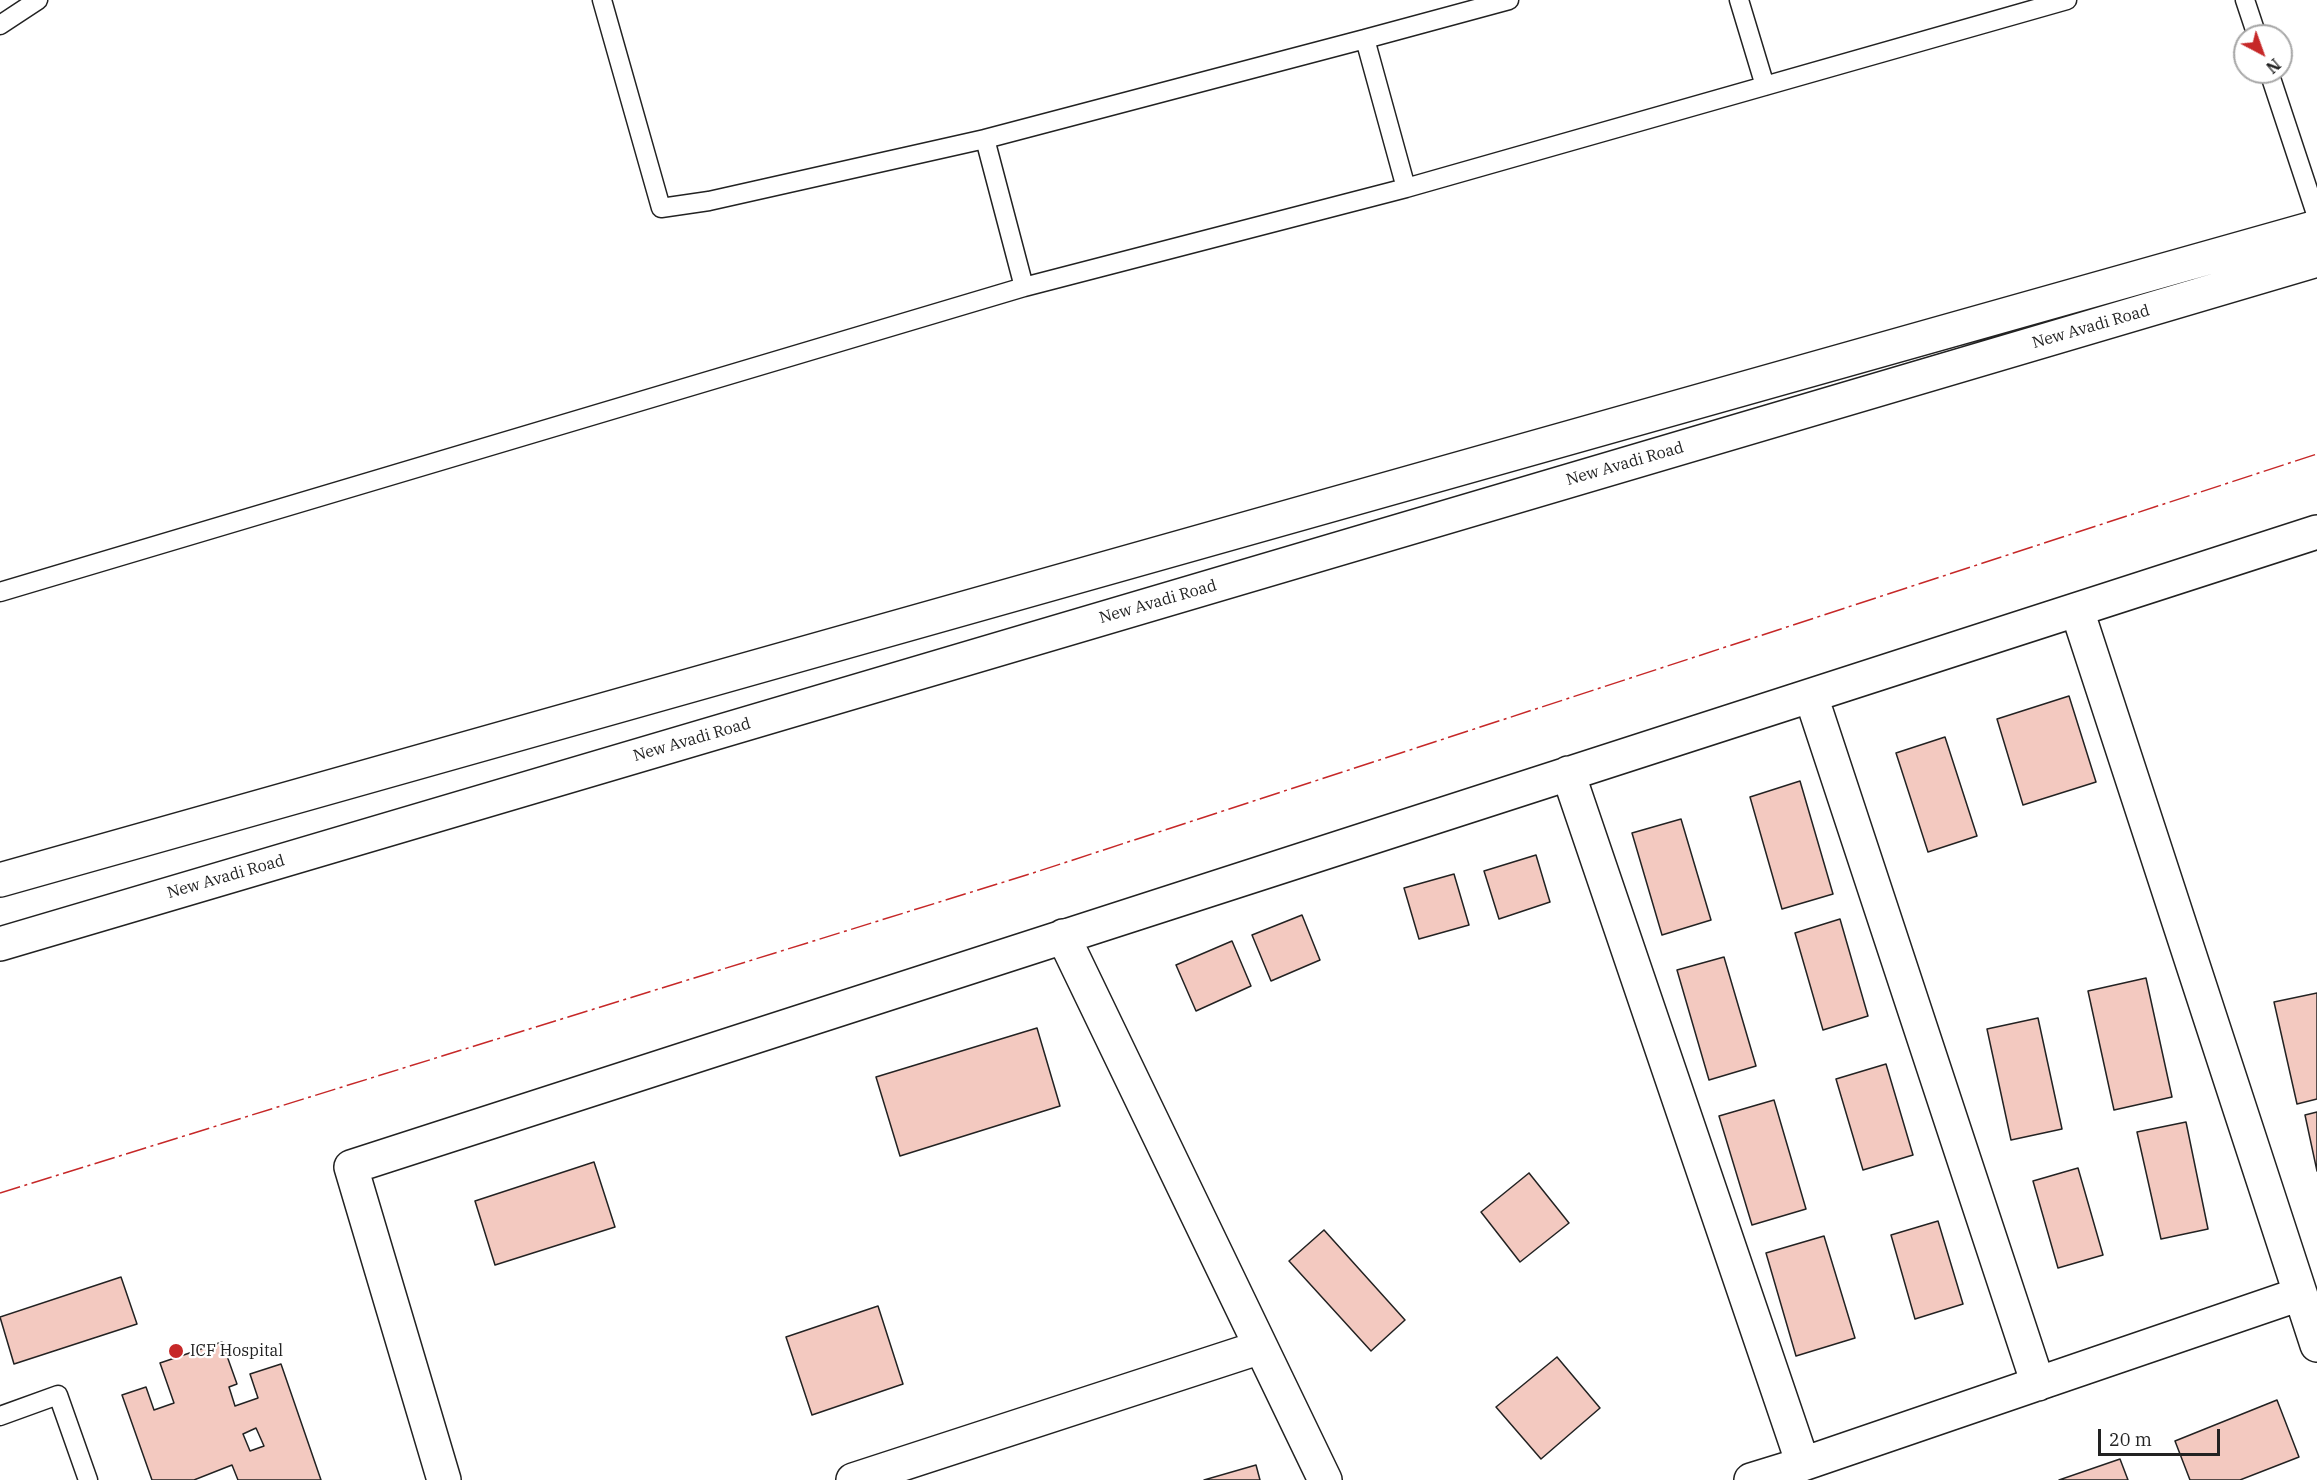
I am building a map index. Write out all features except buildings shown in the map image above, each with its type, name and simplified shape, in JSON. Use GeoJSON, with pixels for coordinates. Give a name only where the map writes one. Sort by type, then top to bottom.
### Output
{"type":"FeatureCollection","features":[{"type":"Feature","properties":{"kind":"street"},"geometry":{"type":"LineString","coordinates":[[0,880],[2317,227]]}},
{"type":"Feature","properties":{"kind":"street","name":"New Avadi Road"},"geometry":{"type":"LineString","coordinates":[[0,944],[2317,260]]}},
{"type":"Feature","properties":{"kind":"street"},"geometry":{"type":"LineString","coordinates":[[444,1480],[351,1167],[2317,532]]}},
{"type":"Feature","properties":{"kind":"street"},"geometry":{"type":"LineString","coordinates":[[2077,610],[2317,1345]]}},
{"type":"Feature","properties":{"kind":"street"},"geometry":{"type":"LineString","coordinates":[[1811,696],[2038,1384]]}},
{"type":"Feature","properties":{"kind":"street"},"geometry":{"type":"LineString","coordinates":[[1568,773],[1803,1464]]}},
{"type":"Feature","properties":{"kind":"street"},"geometry":{"type":"LineString","coordinates":[[1063,936],[1325,1480]]}},
{"type":"Feature","properties":{"kind":"street"},"geometry":{"type":"LineString","coordinates":[[1751,1480],[2300,1294]]}},
{"type":"Feature","properties":{"kind":"street"},"geometry":{"type":"LineString","coordinates":[[853,1480],[1261,1347]]}},
{"type":"Feature","properties":{"kind":"lane"},"geometry":{"type":"LineString","coordinates":[[0,25],[38,0]]}},
{"type":"Feature","properties":{"kind":"lane"},"geometry":{"type":"LineString","coordinates":[[602,0],[661,208],[709,201],[985,139],[1509,0]]}},
{"type":"Feature","properties":{"kind":"lane"},"geometry":{"type":"LineString","coordinates":[[1739,0],[1765,86]]}},
{"type":"Feature","properties":{"kind":"lane"},"geometry":{"type":"LineString","coordinates":[[0,592],[1024,287],[1406,188],[2067,0]]}},
{"type":"Feature","properties":{"kind":"lane"},"geometry":{"type":"LineString","coordinates":[[2245,0],[2253,24]]}},
{"type":"Feature","properties":{"kind":"lane"},"geometry":{"type":"LineString","coordinates":[[1365,39],[1406,188]]}},
{"type":"Feature","properties":{"kind":"lane"},"geometry":{"type":"LineString","coordinates":[[2273,84],[2317,217]]}},
{"type":"Feature","properties":{"kind":"lane"},"geometry":{"type":"LineString","coordinates":[[985,139],[1024,287]]}},
{"type":"Feature","properties":{"kind":"lane"},"geometry":{"type":"LineString","coordinates":[[0,1416],[58,1395],[88,1480]]}},
{"type":"Feature","properties":{"kind":"power"},"geometry":{"type":"LineString","coordinates":[[0,1193],[1033,873],[2317,454]]}},
{"type":"Feature","properties":{"kind":"place","name":"ICF Hospital"},"geometry":{"type":"Point","coordinates":[176,1351]}}]}
